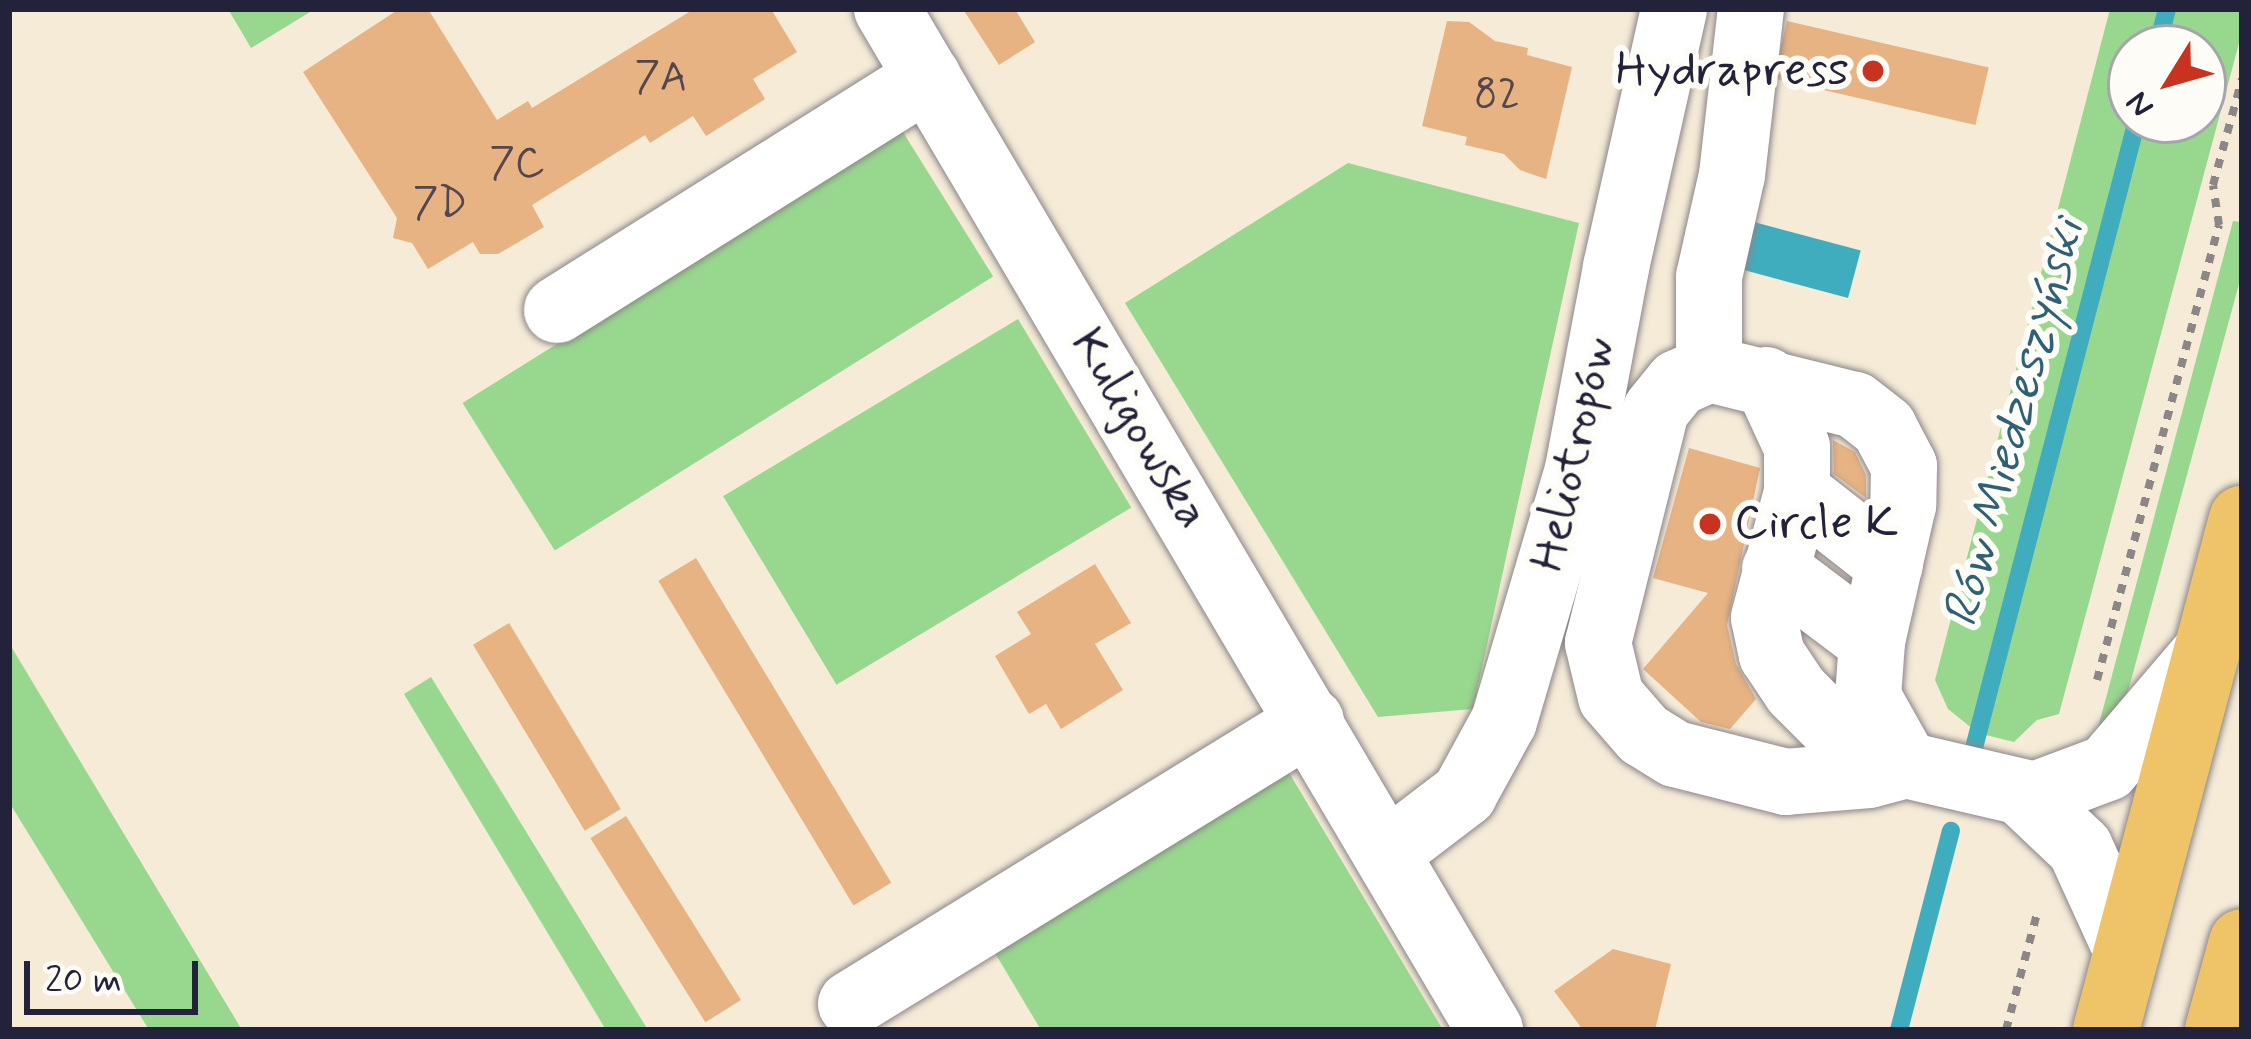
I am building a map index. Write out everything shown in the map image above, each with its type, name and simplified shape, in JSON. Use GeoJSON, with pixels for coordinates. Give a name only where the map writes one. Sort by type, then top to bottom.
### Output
{"type":"FeatureCollection","features":[{"type":"Feature","properties":{"kind":"main road"},"geometry":{"type":"LineString","coordinates":[[2106,1030],[2242,519]]}},
{"type":"Feature","properties":{"kind":"main road"},"geometry":{"type":"LineString","coordinates":[[2218,1030],[2242,941]]}},
{"type":"Feature","properties":{"kind":"street","name":"Kuligowska"},"geometry":{"type":"LineString","coordinates":[[887,9],[1490,1030]]}},
{"type":"Feature","properties":{"kind":"street","name":"Heliotropów"},"geometry":{"type":"LineString","coordinates":[[1388,852],[1464,794],[1504,721],[1578,469],[1616,267],[1675,9]]}},
{"type":"Feature","properties":{"kind":"street"},"geometry":{"type":"LineString","coordinates":[[1751,9],[1732,175],[1709,277],[1738,375],[1797,447],[1796,492],[1764,618],[1772,655],[1796,691],[1833,728],[1906,765],[2042,810],[2080,848],[2127,951]]}},
{"type":"Feature","properties":{"kind":"street"},"geometry":{"type":"LineString","coordinates":[[556,310],[928,77]]}},
{"type":"Feature","properties":{"kind":"street"},"geometry":{"type":"LineString","coordinates":[[1738,375],[1856,405],[1884,428],[1904,466],[1903,505],[1872,642],[1868,697],[1906,765],[1869,775],[1786,782],[1675,754],[1644,735],[1611,697],[1598,643],[1651,429],[1657,410],[1678,383],[1738,375]]}},
{"type":"Feature","properties":{"kind":"street"},"geometry":{"type":"LineString","coordinates":[[1796,492],[1890,565]]}},
{"type":"Feature","properties":{"kind":"street"},"geometry":{"type":"LineString","coordinates":[[1775,569],[1872,642]]}},
{"type":"Feature","properties":{"kind":"street"},"geometry":{"type":"LineString","coordinates":[[2042,810],[2107,768],[2206,652]]}},
{"type":"Feature","properties":{"kind":"street"},"geometry":{"type":"LineString","coordinates":[[850,1004],[1311,721]]}},
{"type":"Feature","properties":{"kind":"path"},"geometry":{"type":"LineString","coordinates":[[2093,695],[2219,224],[2213,184],[2242,79]]}},
{"type":"Feature","properties":{"kind":"path"},"geometry":{"type":"LineString","coordinates":[[2006,1030],[2042,810]]}},
{"type":"Feature","properties":{"kind":"green space"},"geometry":{"type":"Polygon","coordinates":[[[228,9],[315,9],[251,48],[228,9]]]}},
{"type":"Feature","properties":{"kind":"green space"},"geometry":{"type":"Polygon","coordinates":[[[2110,9],[2242,9],[2242,32],[2227,88],[2227,24],[2107,24],[2107,144],[2212,144],[2059,714],[2037,720],[2014,742],[1978,733],[1948,709],[1935,680],[2110,9]]]}},
{"type":"Feature","properties":{"kind":"green space"},"geometry":{"type":"Polygon","coordinates":[[[901,129],[993,277],[555,551],[463,403],[901,129]]]}},
{"type":"Feature","properties":{"kind":"green space"},"geometry":{"type":"Polygon","coordinates":[[[1348,163],[1579,223],[1473,709],[1378,717],[1125,303],[1348,163]]]}},
{"type":"Feature","properties":{"kind":"green space"},"geometry":{"type":"Polygon","coordinates":[[[2233,221],[2242,222],[2242,273],[2130,684],[2122,708],[2094,743],[2233,221]]]}},
{"type":"Feature","properties":{"kind":"green space"},"geometry":{"type":"Polygon","coordinates":[[[1018,319],[1131,508],[836,685],[723,496],[1018,319]]]}},
{"type":"Feature","properties":{"kind":"green space"},"geometry":{"type":"Polygon","coordinates":[[[9,643],[242,1030],[149,1030],[9,802],[9,643]]]}},
{"type":"Feature","properties":{"kind":"green space"},"geometry":{"type":"Polygon","coordinates":[[[431,677],[648,1030],[606,1030],[404,694],[431,677]]]}},
{"type":"Feature","properties":{"kind":"green space"},"geometry":{"type":"Polygon","coordinates":[[[1279,756],[1443,1030],[1041,1030],[986,938],[1279,756]]]}},
{"type":"Feature","properties":{"kind":"water"},"geometry":{"type":"Polygon","coordinates":[[[1739,218],[1861,251],[1848,298],[1726,265],[1739,218]]]}},
{"type":"Feature","properties":{"kind":"building"},"geometry":{"type":"Polygon","coordinates":[[[399,9],[428,9],[497,120],[528,101],[532,108],[694,9],[771,9],[797,52],[753,79],[765,99],[706,136],[693,116],[650,143],[645,135],[532,205],[544,227],[498,254],[480,254],[473,242],[428,269],[412,243],[393,238],[397,218],[303,72],[399,9]]]}},
{"type":"Feature","properties":{"kind":"building"},"geometry":{"type":"Polygon","coordinates":[[[963,9],[1015,9],[1035,42],[999,65],[963,9]]]}},
{"type":"Feature","properties":{"kind":"building"},"geometry":{"type":"Polygon","coordinates":[[[1447,21],[1469,22],[1495,41],[1528,48],[1527,55],[1572,67],[1546,179],[1520,170],[1504,154],[1465,145],[1467,137],[1422,126],[1447,21]]]}},
{"type":"Feature","properties":{"kind":"building","name":"Hydrapress"},"geometry":{"type":"Polygon","coordinates":[[[1787,21],[1989,68],[1975,125],[1774,78],[1787,21]]]}},
{"type":"Feature","properties":{"kind":"building"},"geometry":{"type":"Polygon","coordinates":[[[1833,440],[1855,452],[1866,475],[1866,498],[1834,474],[1833,440]]]}},
{"type":"Feature","properties":{"kind":"building"},"geometry":{"type":"Polygon","coordinates":[[[1689,448],[1760,468],[1727,625],[1736,664],[1756,699],[1730,729],[1701,722],[1643,669],[1708,593],[1653,578],[1689,448]]]}},
{"type":"Feature","properties":{"kind":"building"},"geometry":{"type":"Polygon","coordinates":[[[696,558],[891,883],[853,906],[658,581],[696,558]]]}},
{"type":"Feature","properties":{"kind":"building"},"geometry":{"type":"Polygon","coordinates":[[[1095,564],[1131,623],[1095,644],[1123,690],[1061,729],[1046,704],[1029,714],[995,656],[1031,634],[1017,612],[1095,564]]]}},
{"type":"Feature","properties":{"kind":"building"},"geometry":{"type":"Polygon","coordinates":[[[509,623],[621,809],[585,831],[473,645],[509,623]]]}},
{"type":"Feature","properties":{"kind":"building"},"geometry":{"type":"Polygon","coordinates":[[[626,816],[741,1000],[705,1022],[590,838],[626,816]]]}},
{"type":"Feature","properties":{"kind":"building"},"geometry":{"type":"Polygon","coordinates":[[[1613,949],[1671,964],[1655,1030],[1583,1030],[1554,991],[1613,949]]]}},
{"type":"Feature","properties":{"kind":"waterway","name":"Rów Miedzeszyński"},"geometry":{"type":"LineString","coordinates":[[2163,24],[2167,9]]}},
{"type":"Feature","properties":{"kind":"waterway","name":"Rów Miedzeszyński"},"geometry":{"type":"LineString","coordinates":[[1974,748],[2131,144]]}},
{"type":"Feature","properties":{"kind":"waterway","name":"Rów Miedzeszyński"},"geometry":{"type":"LineString","coordinates":[[1899,1030],[1951,831]]}},
{"type":"Feature","properties":{"kind":"place","name":"Hydrapress"},"geometry":{"type":"Point","coordinates":[1873,71]}},
{"type":"Feature","properties":{"kind":"place","name":"Circle K"},"geometry":{"type":"Point","coordinates":[1710,524]}}]}
